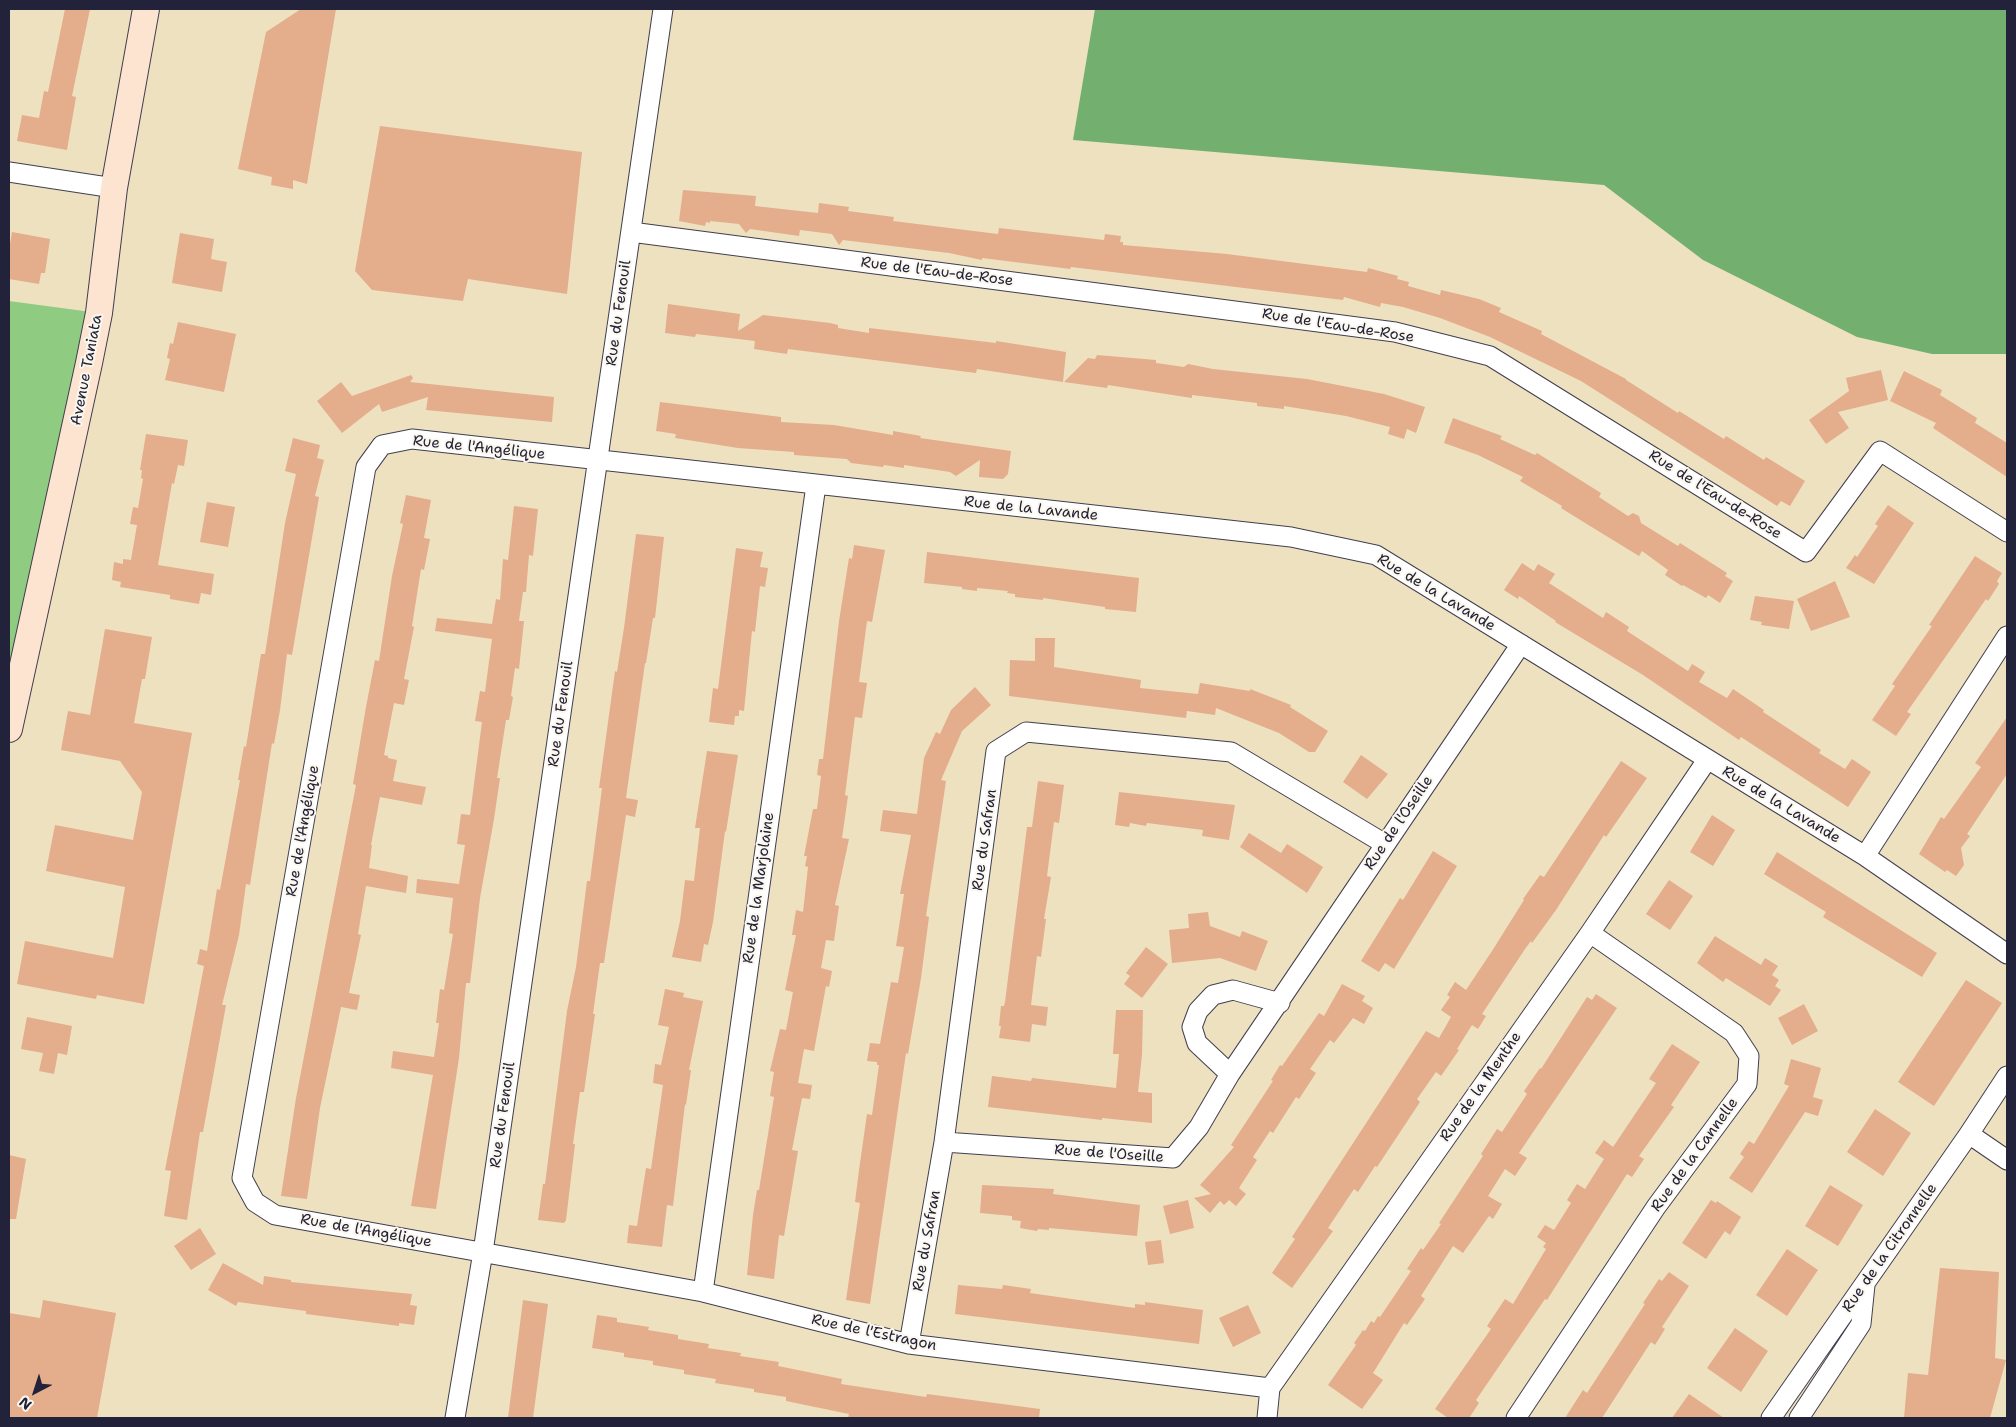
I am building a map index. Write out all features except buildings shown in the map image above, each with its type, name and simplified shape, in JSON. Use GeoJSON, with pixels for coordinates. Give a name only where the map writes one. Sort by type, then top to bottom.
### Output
{"type":"FeatureCollection","features":[{"type":"Feature","properties":{"kind":"main road","name":"Avenue Taniata"},"geometry":{"type":"LineString","coordinates":[[9,729],[99,313],[114,188],[146,9]]}},
{"type":"Feature","properties":{"kind":"street","name":"Rue du Fenouil"},"geometry":{"type":"LineString","coordinates":[[455,1418],[483,1252],[663,9]]}},
{"type":"Feature","properties":{"kind":"street"},"geometry":{"type":"LineString","coordinates":[[9,172],[114,188]]}},
{"type":"Feature","properties":{"kind":"street","name":"Rue de l'Eau-de-Rose"},"geometry":{"type":"LineString","coordinates":[[631,232],[1395,332],[1490,356],[1806,552],[1880,451],[2007,532]]}},
{"type":"Feature","properties":{"kind":"street","name":"Rue de l'Angélique"},"geometry":{"type":"LineString","coordinates":[[483,1252],[275,1215],[255,1202],[242,1178],[366,467],[382,446],[412,439],[597,460]]}},
{"type":"Feature","properties":{"kind":"street","name":"Rue de la Lavande"},"geometry":{"type":"LineString","coordinates":[[597,460],[1291,538],[1376,556],[1865,856],[2007,954]]}},
{"type":"Feature","properties":{"kind":"street","name":"Rue de la Marjolaine"},"geometry":{"type":"LineString","coordinates":[[703,1292],[816,485]]}},
{"type":"Feature","properties":{"kind":"street"},"geometry":{"type":"LineString","coordinates":[[1865,856],[2007,636]]}},
{"type":"Feature","properties":{"kind":"street","name":"Rue de l'Oseille"},"geometry":{"type":"LineString","coordinates":[[944,1142],[1173,1158],[1199,1127],[1230,1074],[1280,1003],[1521,644]]}},
{"type":"Feature","properties":{"kind":"street","name":"Rue du Safran"},"geometry":{"type":"LineString","coordinates":[[909,1344],[944,1142],[996,751],[1026,732],[1231,752],[1385,844]]}},
{"type":"Feature","properties":{"kind":"street","name":"Rue de la Menthe"},"geometry":{"type":"LineString","coordinates":[[1267,1418],[1270,1388],[1590,933],[1707,760]]}},
{"type":"Feature","properties":{"kind":"street","name":"Rue de la Cannelle"},"geometry":{"type":"LineString","coordinates":[[1516,1418],[1656,1207],[1747,1084],[1749,1056],[1734,1034],[1590,933]]}},
{"type":"Feature","properties":{"kind":"street"},"geometry":{"type":"LineString","coordinates":[[1230,1074],[1197,1043],[1192,1028],[1198,1011],[1213,995],[1232,990],[1280,1003]]}},
{"type":"Feature","properties":{"kind":"street","name":"Rue de la Citronnelle"},"geometry":{"type":"LineString","coordinates":[[1771,1418],[1970,1134],[2007,1076]]}},
{"type":"Feature","properties":{"kind":"street"},"geometry":{"type":"LineString","coordinates":[[1970,1134],[2007,1160]]}},
{"type":"Feature","properties":{"kind":"street","name":"Rue de l'Estragon"},"geometry":{"type":"LineString","coordinates":[[483,1252],[703,1292],[909,1344],[1270,1388]]}},
{"type":"Feature","properties":{"kind":"street"},"geometry":{"type":"LineString","coordinates":[[1798,1418],[1861,1324],[1865,1283]]}},
{"type":"Feature","properties":{"kind":"green space"},"geometry":{"type":"Polygon","coordinates":[[[1095,9],[2007,9],[2007,354],[1932,354],[1857,337],[1703,260],[1604,185],[1073,140],[1095,9]]]}},
{"type":"Feature","properties":{"kind":"green space"},"geometry":{"type":"Polygon","coordinates":[[[9,301],[99,313],[9,739],[9,301]]]}}]}
